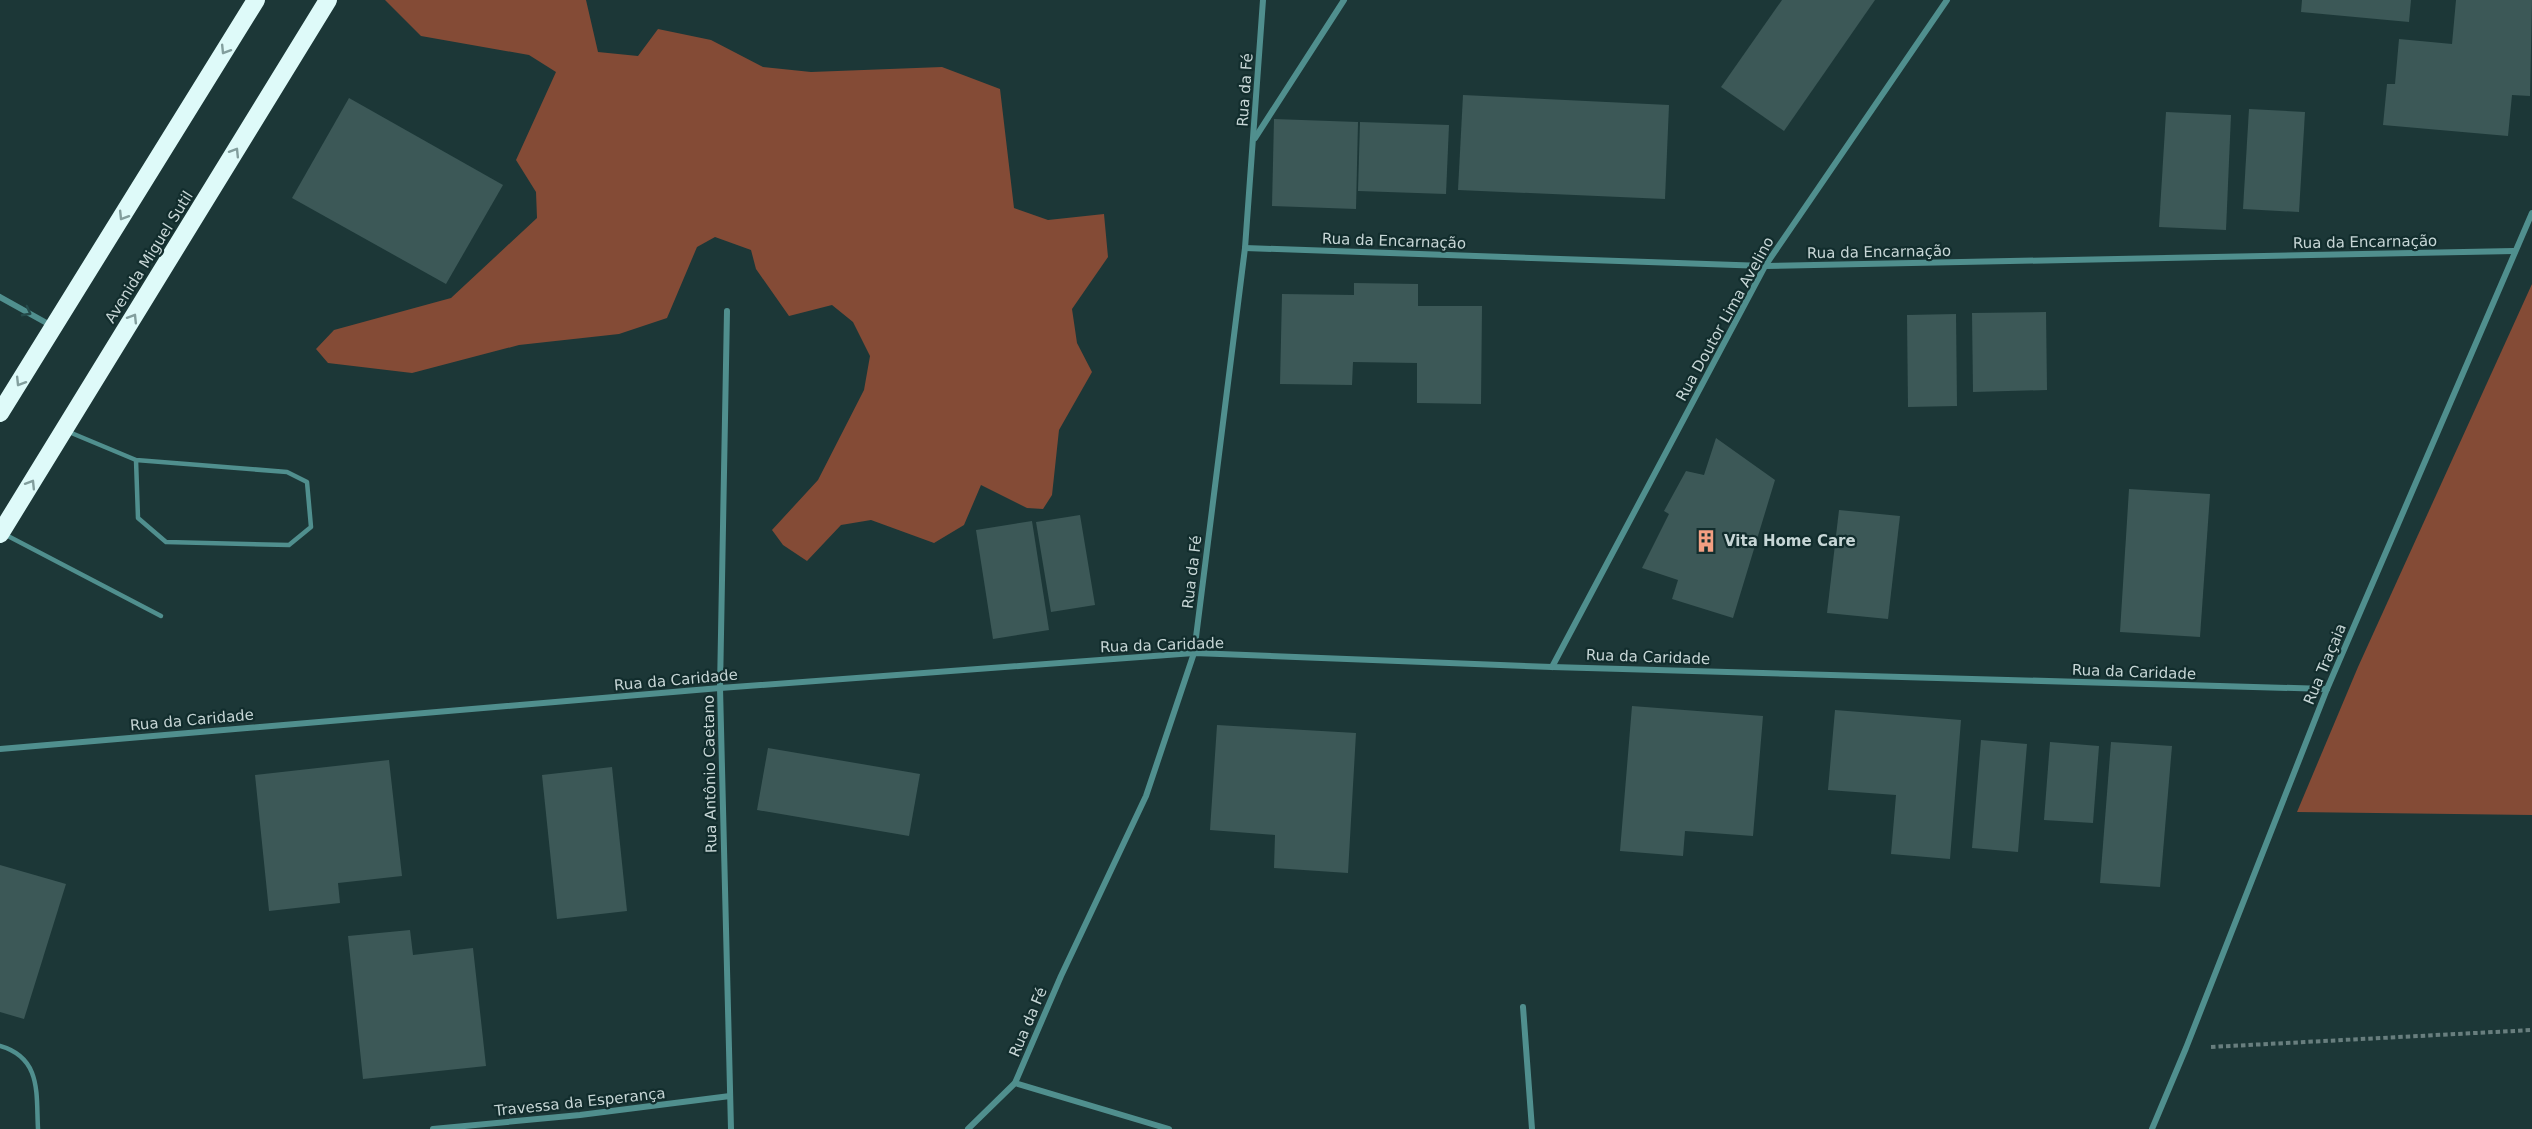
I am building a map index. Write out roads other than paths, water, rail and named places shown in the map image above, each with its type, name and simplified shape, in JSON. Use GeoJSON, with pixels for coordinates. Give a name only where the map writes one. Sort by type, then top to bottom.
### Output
{"type":"FeatureCollection","features":[{"type":"Feature","properties":{"kind":"highway"},"geometry":{"type":"LineString","coordinates":[[0,413],[256,0]]}},
{"type":"Feature","properties":{"kind":"highway","name":"Avenida Miguel Sutil"},"geometry":{"type":"LineString","coordinates":[[1,533],[328,0]]}},
{"type":"Feature","properties":{"kind":"street","name":"Rua da Fé"},"geometry":{"type":"LineString","coordinates":[[968,1129],[1015,1083],[1061,976],[1146,796],[1194,653],[1245,248],[1263,0]]}},
{"type":"Feature","properties":{"kind":"street"},"geometry":{"type":"LineString","coordinates":[[1254,138],[1344,0]]}},
{"type":"Feature","properties":{"kind":"street","name":"Rua Doutor Lima Avelino"},"geometry":{"type":"LineString","coordinates":[[1552,667],[1765,266],[1947,0]]}},
{"type":"Feature","properties":{"kind":"street","name":"Rua Traçaia"},"geometry":{"type":"LineString","coordinates":[[2152,1129],[2327,689],[2532,213]]}},
{"type":"Feature","properties":{"kind":"street","name":"Rua da Encarnação"},"geometry":{"type":"LineString","coordinates":[[1245,248],[1765,266],[2514,251]]}},
{"type":"Feature","properties":{"kind":"street"},"geometry":{"type":"LineString","coordinates":[[0,297],[55,327]]}},
{"type":"Feature","properties":{"kind":"street","name":"Rua Antônio Caetano"},"geometry":{"type":"LineString","coordinates":[[727,311],[720,688],[731,1129]]}},
{"type":"Feature","properties":{"kind":"street","name":"Rua da Caridade"},"geometry":{"type":"LineString","coordinates":[[0,749],[720,688],[1194,653],[1552,667],[2327,689]]}},
{"type":"Feature","properties":{"kind":"street"},"geometry":{"type":"LineString","coordinates":[[1523,1007],[1532,1129]]}},
{"type":"Feature","properties":{"kind":"street"},"geometry":{"type":"LineString","coordinates":[[1015,1083],[1169,1129]]}},
{"type":"Feature","properties":{"kind":"street","name":"Travessa da Esperança"},"geometry":{"type":"LineString","coordinates":[[433,1129],[580,1115],[730,1096]]}},
{"type":"Feature","properties":{"kind":"lane"},"geometry":{"type":"LineString","coordinates":[[64,429],[136,460],[287,472],[307,482],[311,527],[289,544],[166,542],[138,518],[136,460]]}},
{"type":"Feature","properties":{"kind":"lane"},"geometry":{"type":"LineString","coordinates":[[1,533],[160,616]]}},
{"type":"Feature","properties":{"kind":"lane"},"geometry":{"type":"LineString","coordinates":[[0,1046],[23,1057],[35,1077],[38,1129]]}},
{"type":"Feature","properties":{"kind":"place","name":"Vita Home Care"},"geometry":{"type":"Point","coordinates":[1706,541]}}]}
